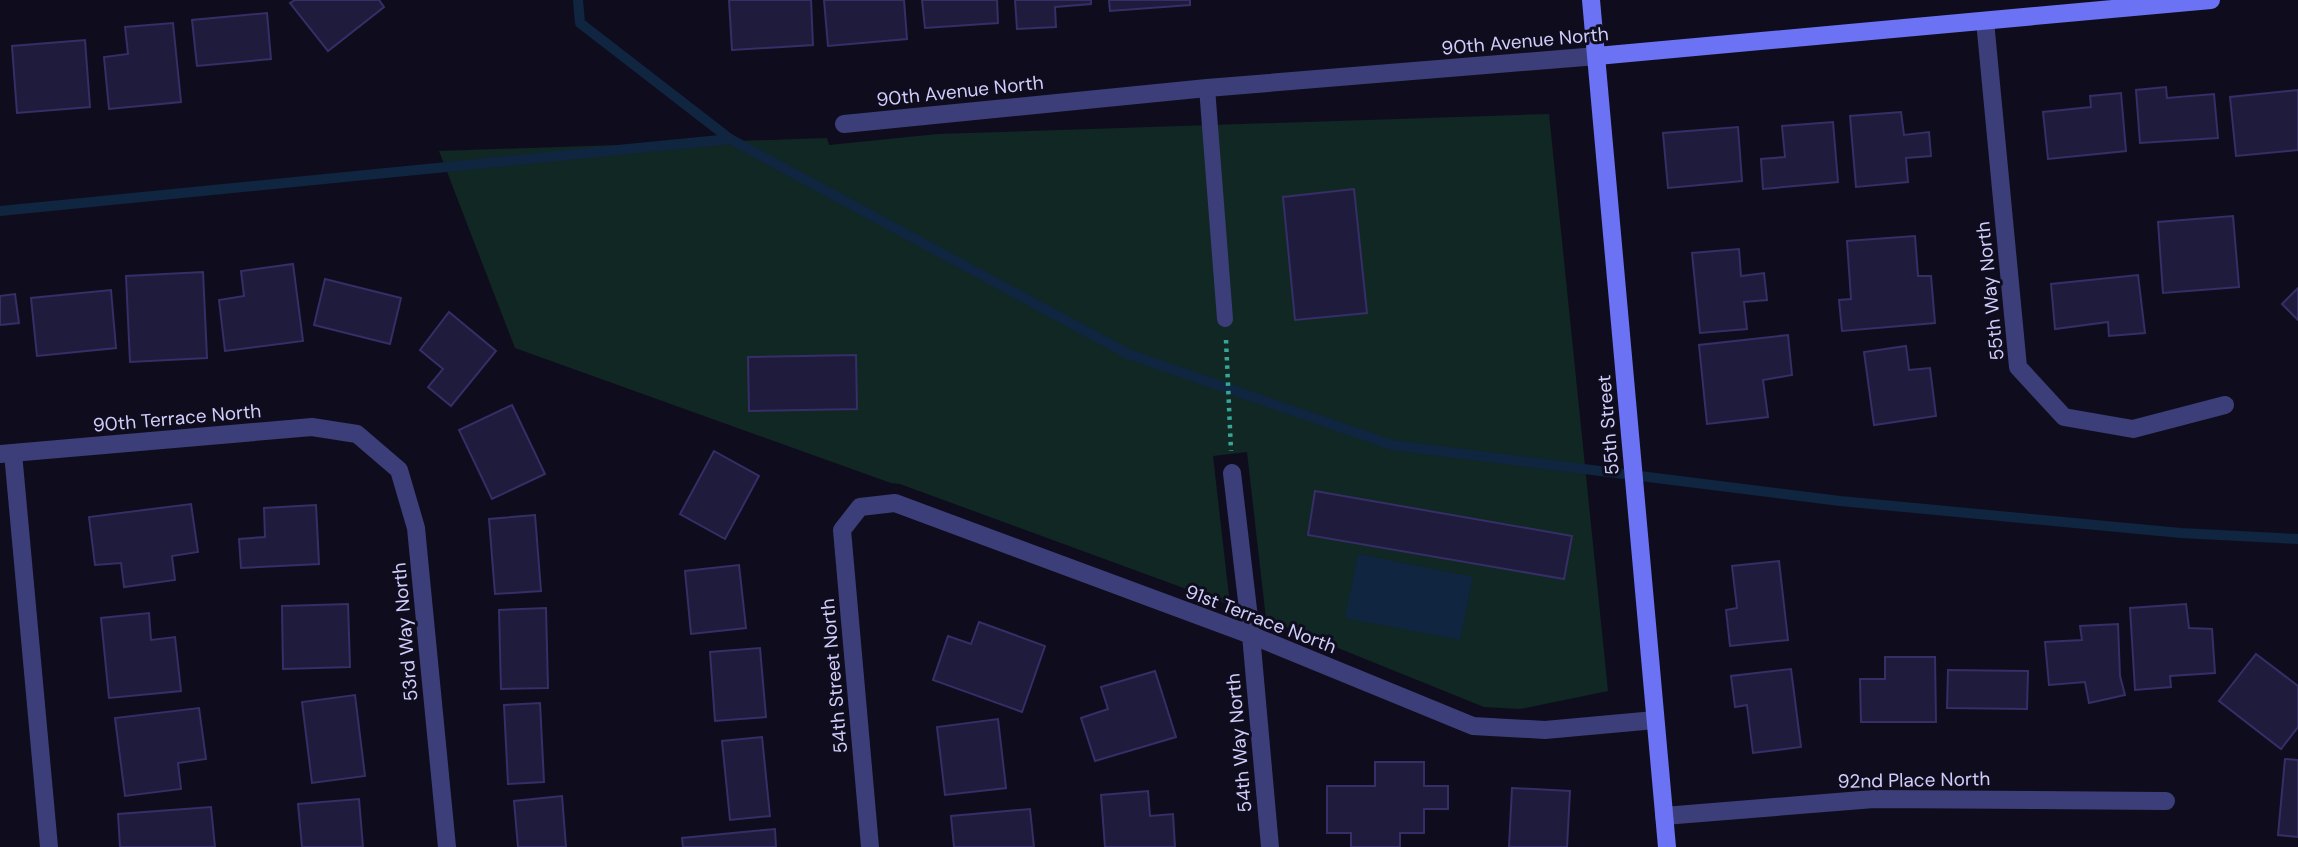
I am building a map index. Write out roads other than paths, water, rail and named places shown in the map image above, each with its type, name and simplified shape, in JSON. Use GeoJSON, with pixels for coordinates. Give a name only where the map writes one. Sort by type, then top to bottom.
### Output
{"type":"FeatureCollection","features":[{"type":"Feature","properties":{"kind":"street","name":"55th Street"},"geometry":{"type":"LineString","coordinates":[[1591,0],[1667,847]]}},
{"type":"Feature","properties":{"kind":"street","name":"90th Avenue North"},"geometry":{"type":"LineString","coordinates":[[844,124],[1207,88],[1597,56],[2211,0]]}},
{"type":"Feature","properties":{"kind":"street","name":"55th Way North"},"geometry":{"type":"LineString","coordinates":[[1986,21],[2018,367],[2064,417],[2133,429],[2225,405]]}},
{"type":"Feature","properties":{"kind":"street","name":"90th Terrace North"},"geometry":{"type":"LineString","coordinates":[[6,454],[312,427],[357,434]]}},
{"type":"Feature","properties":{"kind":"street","name":"53rd Way North"},"geometry":{"type":"LineString","coordinates":[[357,434],[399,470],[416,528],[447,847]]}},
{"type":"Feature","properties":{"kind":"street"},"geometry":{"type":"LineString","coordinates":[[6,454],[49,847]]}},
{"type":"Feature","properties":{"kind":"street","name":"54th Way North"},"geometry":{"type":"LineString","coordinates":[[1232,473],[1251,635],[1270,847]]}},
{"type":"Feature","properties":{"kind":"street","name":"91st Terrace North"},"geometry":{"type":"LineString","coordinates":[[860,507],[895,503],[1251,635],[1474,726],[1545,730],[1655,720]]}},
{"type":"Feature","properties":{"kind":"street","name":"54th Street North"},"geometry":{"type":"LineString","coordinates":[[860,507],[842,530],[870,847]]}},
{"type":"Feature","properties":{"kind":"street","name":"92nd Place North"},"geometry":{"type":"LineString","coordinates":[[1664,816],[1874,799],[2166,801]]}},
{"type":"Feature","properties":{"kind":"lane"},"geometry":{"type":"LineString","coordinates":[[1207,88],[1225,319]]}},
{"type":"Feature","properties":{"kind":"water"},"geometry":{"type":"Polygon","coordinates":[[[1358,554],[1473,577],[1460,640],[1345,618],[1358,554]]]}},
{"type":"Feature","properties":{"kind":"waterway"},"geometry":{"type":"LineString","coordinates":[[578,0],[580,23],[730,139],[1128,354],[1392,445],[1840,501],[2181,533],[2298,539]]}},
{"type":"Feature","properties":{"kind":"waterway"},"geometry":{"type":"LineString","coordinates":[[0,211],[730,139]]}}]}
